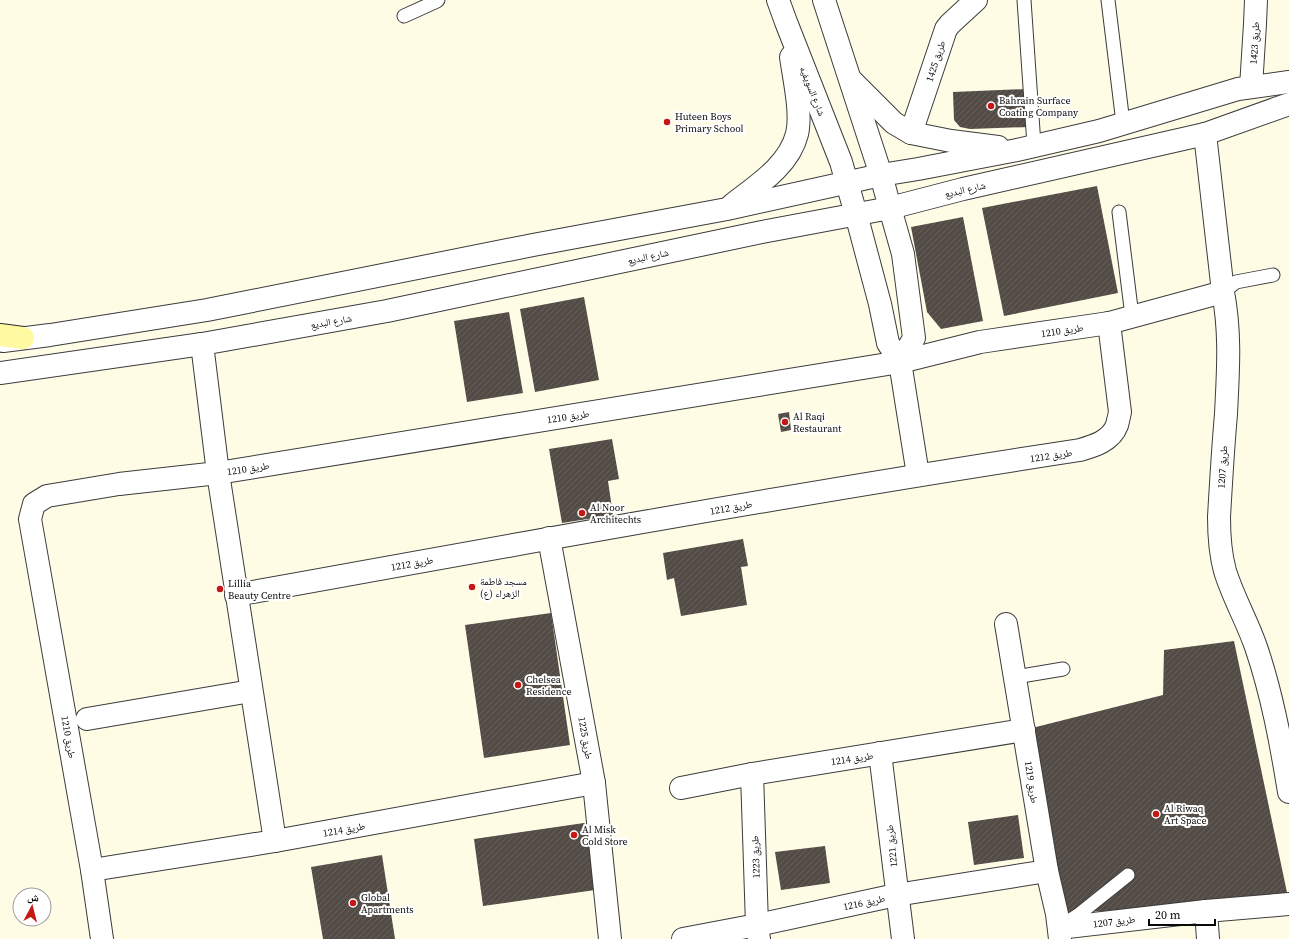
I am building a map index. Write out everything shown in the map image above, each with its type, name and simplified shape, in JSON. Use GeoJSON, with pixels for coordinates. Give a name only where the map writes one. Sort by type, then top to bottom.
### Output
{"type":"FeatureCollection","features":[{"type":"Feature","properties":{"kind":"main road"},"geometry":{"type":"LineString","coordinates":[[0,335],[24,338]]}},
{"type":"Feature","properties":{"kind":"street","name":"شارع السويفيه"},"geometry":{"type":"LineString","coordinates":[[778,0],[841,162],[847,182]]}},
{"type":"Feature","properties":{"kind":"street"},"geometry":{"type":"LineString","coordinates":[[824,0],[881,175],[903,254],[914,338],[900,362]]}},
{"type":"Feature","properties":{"kind":"street","name":"طريق 1425"},"geometry":{"type":"LineString","coordinates":[[911,133],[946,29],[976,0]]}},
{"type":"Feature","properties":{"kind":"street","name":"طريق 1423"},"geometry":{"type":"LineString","coordinates":[[1252,86],[1256,0]]}},
{"type":"Feature","properties":{"kind":"street"},"geometry":{"type":"LineString","coordinates":[[727,209],[766,179],[780,164],[793,145],[797,133],[798,112],[786,22]]}},
{"type":"Feature","properties":{"kind":"street"},"geometry":{"type":"LineString","coordinates":[[850,79],[894,123],[911,133],[951,141],[1026,147]]}},
{"type":"Feature","properties":{"kind":"street"},"geometry":{"type":"LineString","coordinates":[[0,341],[207,310],[533,245],[727,209],[847,182],[1026,147],[1099,131],[1238,89],[1289,82]]}},
{"type":"Feature","properties":{"kind":"street","name":"شارع البديع"},"geometry":{"type":"LineString","coordinates":[[0,373],[202,344],[387,311],[754,233],[890,208],[963,189],[1205,134],[1289,104]]}},
{"type":"Feature","properties":{"kind":"street","name":"طريق 1207"},"geometry":{"type":"LineString","coordinates":[[1205,134],[1223,292],[1228,320],[1229,360],[1219,535],[1225,570],[1256,646],[1265,676],[1282,716],[1289,792]]}},
{"type":"Feature","properties":{"kind":"street"},"geometry":{"type":"LineString","coordinates":[[847,182],[880,304],[888,342],[900,362],[918,475]]}},
{"type":"Feature","properties":{"kind":"street","name":"طريق 1210"},"geometry":{"type":"LineString","coordinates":[[102,939],[92,870],[30,519],[34,504],[47,496],[119,484],[218,473],[900,362],[980,342],[1109,323],[1223,292]]}},
{"type":"Feature","properties":{"kind":"street","name":"طريق 1212"},"geometry":{"type":"LineString","coordinates":[[236,595],[549,538],[918,475],[1080,450],[1099,444],[1109,436],[1116,427],[1120,412],[1109,323]]}},
{"type":"Feature","properties":{"kind":"street"},"geometry":{"type":"LineString","coordinates":[[202,344],[218,473],[275,841]]}},
{"type":"Feature","properties":{"kind":"street","name":"طريق 1225"},"geometry":{"type":"LineString","coordinates":[[549,538],[594,784],[610,939]]}},
{"type":"Feature","properties":{"kind":"street","name":"طريق 1219"},"geometry":{"type":"LineString","coordinates":[[1006,624],[1047,871],[1060,933]]}},
{"type":"Feature","properties":{"kind":"street"},"geometry":{"type":"LineString","coordinates":[[87,719],[251,691]]}},
{"type":"Feature","properties":{"kind":"street","name":"طريق 1214"},"geometry":{"type":"LineString","coordinates":[[681,788],[752,774],[1024,730]]}},
{"type":"Feature","properties":{"kind":"street","name":"طريق 1221"},"geometry":{"type":"LineString","coordinates":[[880,753],[896,895],[903,939]]}},
{"type":"Feature","properties":{"kind":"street","name":"طريق 1223"},"geometry":{"type":"LineString","coordinates":[[752,774],[758,932]]}},
{"type":"Feature","properties":{"kind":"street","name":"طريق 1214"},"geometry":{"type":"LineString","coordinates":[[92,870],[275,841],[594,784]]}},
{"type":"Feature","properties":{"kind":"street","name":"طريق 1216"},"geometry":{"type":"LineString","coordinates":[[683,939],[758,932],[896,895],[1047,871]]}},
{"type":"Feature","properties":{"kind":"street","name":"طريق 1207"},"geometry":{"type":"LineString","coordinates":[[1060,933],[1206,910],[1289,904]]}},
{"type":"Feature","properties":{"kind":"street"},"geometry":{"type":"LineString","coordinates":[[1206,910],[1208,939]]}},
{"type":"Feature","properties":{"kind":"lane"},"geometry":{"type":"LineString","coordinates":[[404,16],[420,10],[438,0]]}},
{"type":"Feature","properties":{"kind":"lane"},"geometry":{"type":"LineString","coordinates":[[1024,0],[1026,147]]}},
{"type":"Feature","properties":{"kind":"lane"},"geometry":{"type":"LineString","coordinates":[[1108,0],[1123,123]]}},
{"type":"Feature","properties":{"kind":"lane"},"geometry":{"type":"LineString","coordinates":[[1120,212],[1132,316]]}},
{"type":"Feature","properties":{"kind":"lane"},"geometry":{"type":"LineString","coordinates":[[1223,292],[1236,282],[1273,275]]}},
{"type":"Feature","properties":{"kind":"lane"},"geometry":{"type":"LineString","coordinates":[[1015,677],[1063,669]]}},
{"type":"Feature","properties":{"kind":"lane"},"geometry":{"type":"LineString","coordinates":[[1060,933],[1078,915],[1128,875]]}},
{"type":"Feature","properties":{"kind":"building","name":"Bahrain Surface Coating Company"},"geometry":{"type":"Polygon","coordinates":[[[1027,89],[1028,127],[970,129],[960,127],[954,120],[953,92],[1027,89]]]}},
{"type":"Feature","properties":{"kind":"building"},"geometry":{"type":"Polygon","coordinates":[[[1097,186],[1118,293],[1004,316],[982,208],[1097,186]]]}},
{"type":"Feature","properties":{"kind":"building"},"geometry":{"type":"Polygon","coordinates":[[[963,217],[983,321],[941,329],[927,312],[911,227],[963,217]]]}},
{"type":"Feature","properties":{"kind":"building"},"geometry":{"type":"Polygon","coordinates":[[[584,297],[599,380],[535,392],[520,309],[584,297]]]}},
{"type":"Feature","properties":{"kind":"building"},"geometry":{"type":"Polygon","coordinates":[[[509,312],[523,393],[467,402],[454,321],[509,312]]]}},
{"type":"Feature","properties":{"kind":"building","name":"Al Raqi Restaurant"},"geometry":{"type":"Polygon","coordinates":[[[789,412],[791,430],[781,432],[778,414],[789,412]]]}},
{"type":"Feature","properties":{"kind":"building"},"geometry":{"type":"Polygon","coordinates":[[[612,439],[619,479],[608,481],[613,515],[562,523],[549,449],[612,439]]]}},
{"type":"Feature","properties":{"kind":"building"},"geometry":{"type":"Polygon","coordinates":[[[743,539],[748,566],[741,567],[747,605],[681,616],[674,578],[667,580],[663,553],[743,539]]]}},
{"type":"Feature","properties":{"kind":"building","name":"Chelsea Residence"},"geometry":{"type":"Polygon","coordinates":[[[551,613],[570,745],[484,758],[465,625],[551,613]]]}},
{"type":"Feature","properties":{"kind":"building","name":"Al Riwaq Art Space"},"geometry":{"type":"Polygon","coordinates":[[[1234,641],[1289,902],[1062,913],[1024,730],[1163,695],[1164,650],[1234,641]]]}},
{"type":"Feature","properties":{"kind":"building"},"geometry":{"type":"Polygon","coordinates":[[[1018,815],[1024,858],[974,865],[968,822],[1018,815]]]}},
{"type":"Feature","properties":{"kind":"building"},"geometry":{"type":"Polygon","coordinates":[[[584,823],[594,832],[602,889],[483,906],[474,839],[584,823]]]}},
{"type":"Feature","properties":{"kind":"building"},"geometry":{"type":"Polygon","coordinates":[[[825,846],[830,883],[781,890],[775,852],[825,846]]]}},
{"type":"Feature","properties":{"kind":"building","name":"Global Apartments"},"geometry":{"type":"Polygon","coordinates":[[[382,855],[395,939],[323,939],[311,867],[382,855]]]}},
{"type":"Feature","properties":{"kind":"place","name":"Bahrain Surface Coating Company"},"geometry":{"type":"Point","coordinates":[991,106]}},
{"type":"Feature","properties":{"kind":"place","name":"Huteen Boys Primary School"},"geometry":{"type":"Point","coordinates":[667,122]}},
{"type":"Feature","properties":{"kind":"place","name":"Al Raqi Restaurant"},"geometry":{"type":"Point","coordinates":[785,422]}},
{"type":"Feature","properties":{"kind":"place","name":"Al Noor Architechts"},"geometry":{"type":"Point","coordinates":[582,513]}},
{"type":"Feature","properties":{"kind":"place","name":"مسجد فاطمة الزهراء (ع)"},"geometry":{"type":"Point","coordinates":[472,587]}},
{"type":"Feature","properties":{"kind":"place","name":"Lillia Beauty Centre"},"geometry":{"type":"Point","coordinates":[220,589]}},
{"type":"Feature","properties":{"kind":"place","name":"Chelsea Residence"},"geometry":{"type":"Point","coordinates":[518,685]}},
{"type":"Feature","properties":{"kind":"place","name":"Al Riwaq Art Space"},"geometry":{"type":"Point","coordinates":[1156,814]}},
{"type":"Feature","properties":{"kind":"place","name":"Al Misk Cold Store"},"geometry":{"type":"Point","coordinates":[574,835]}},
{"type":"Feature","properties":{"kind":"place","name":"Global Apartments"},"geometry":{"type":"Point","coordinates":[353,903]}}]}
